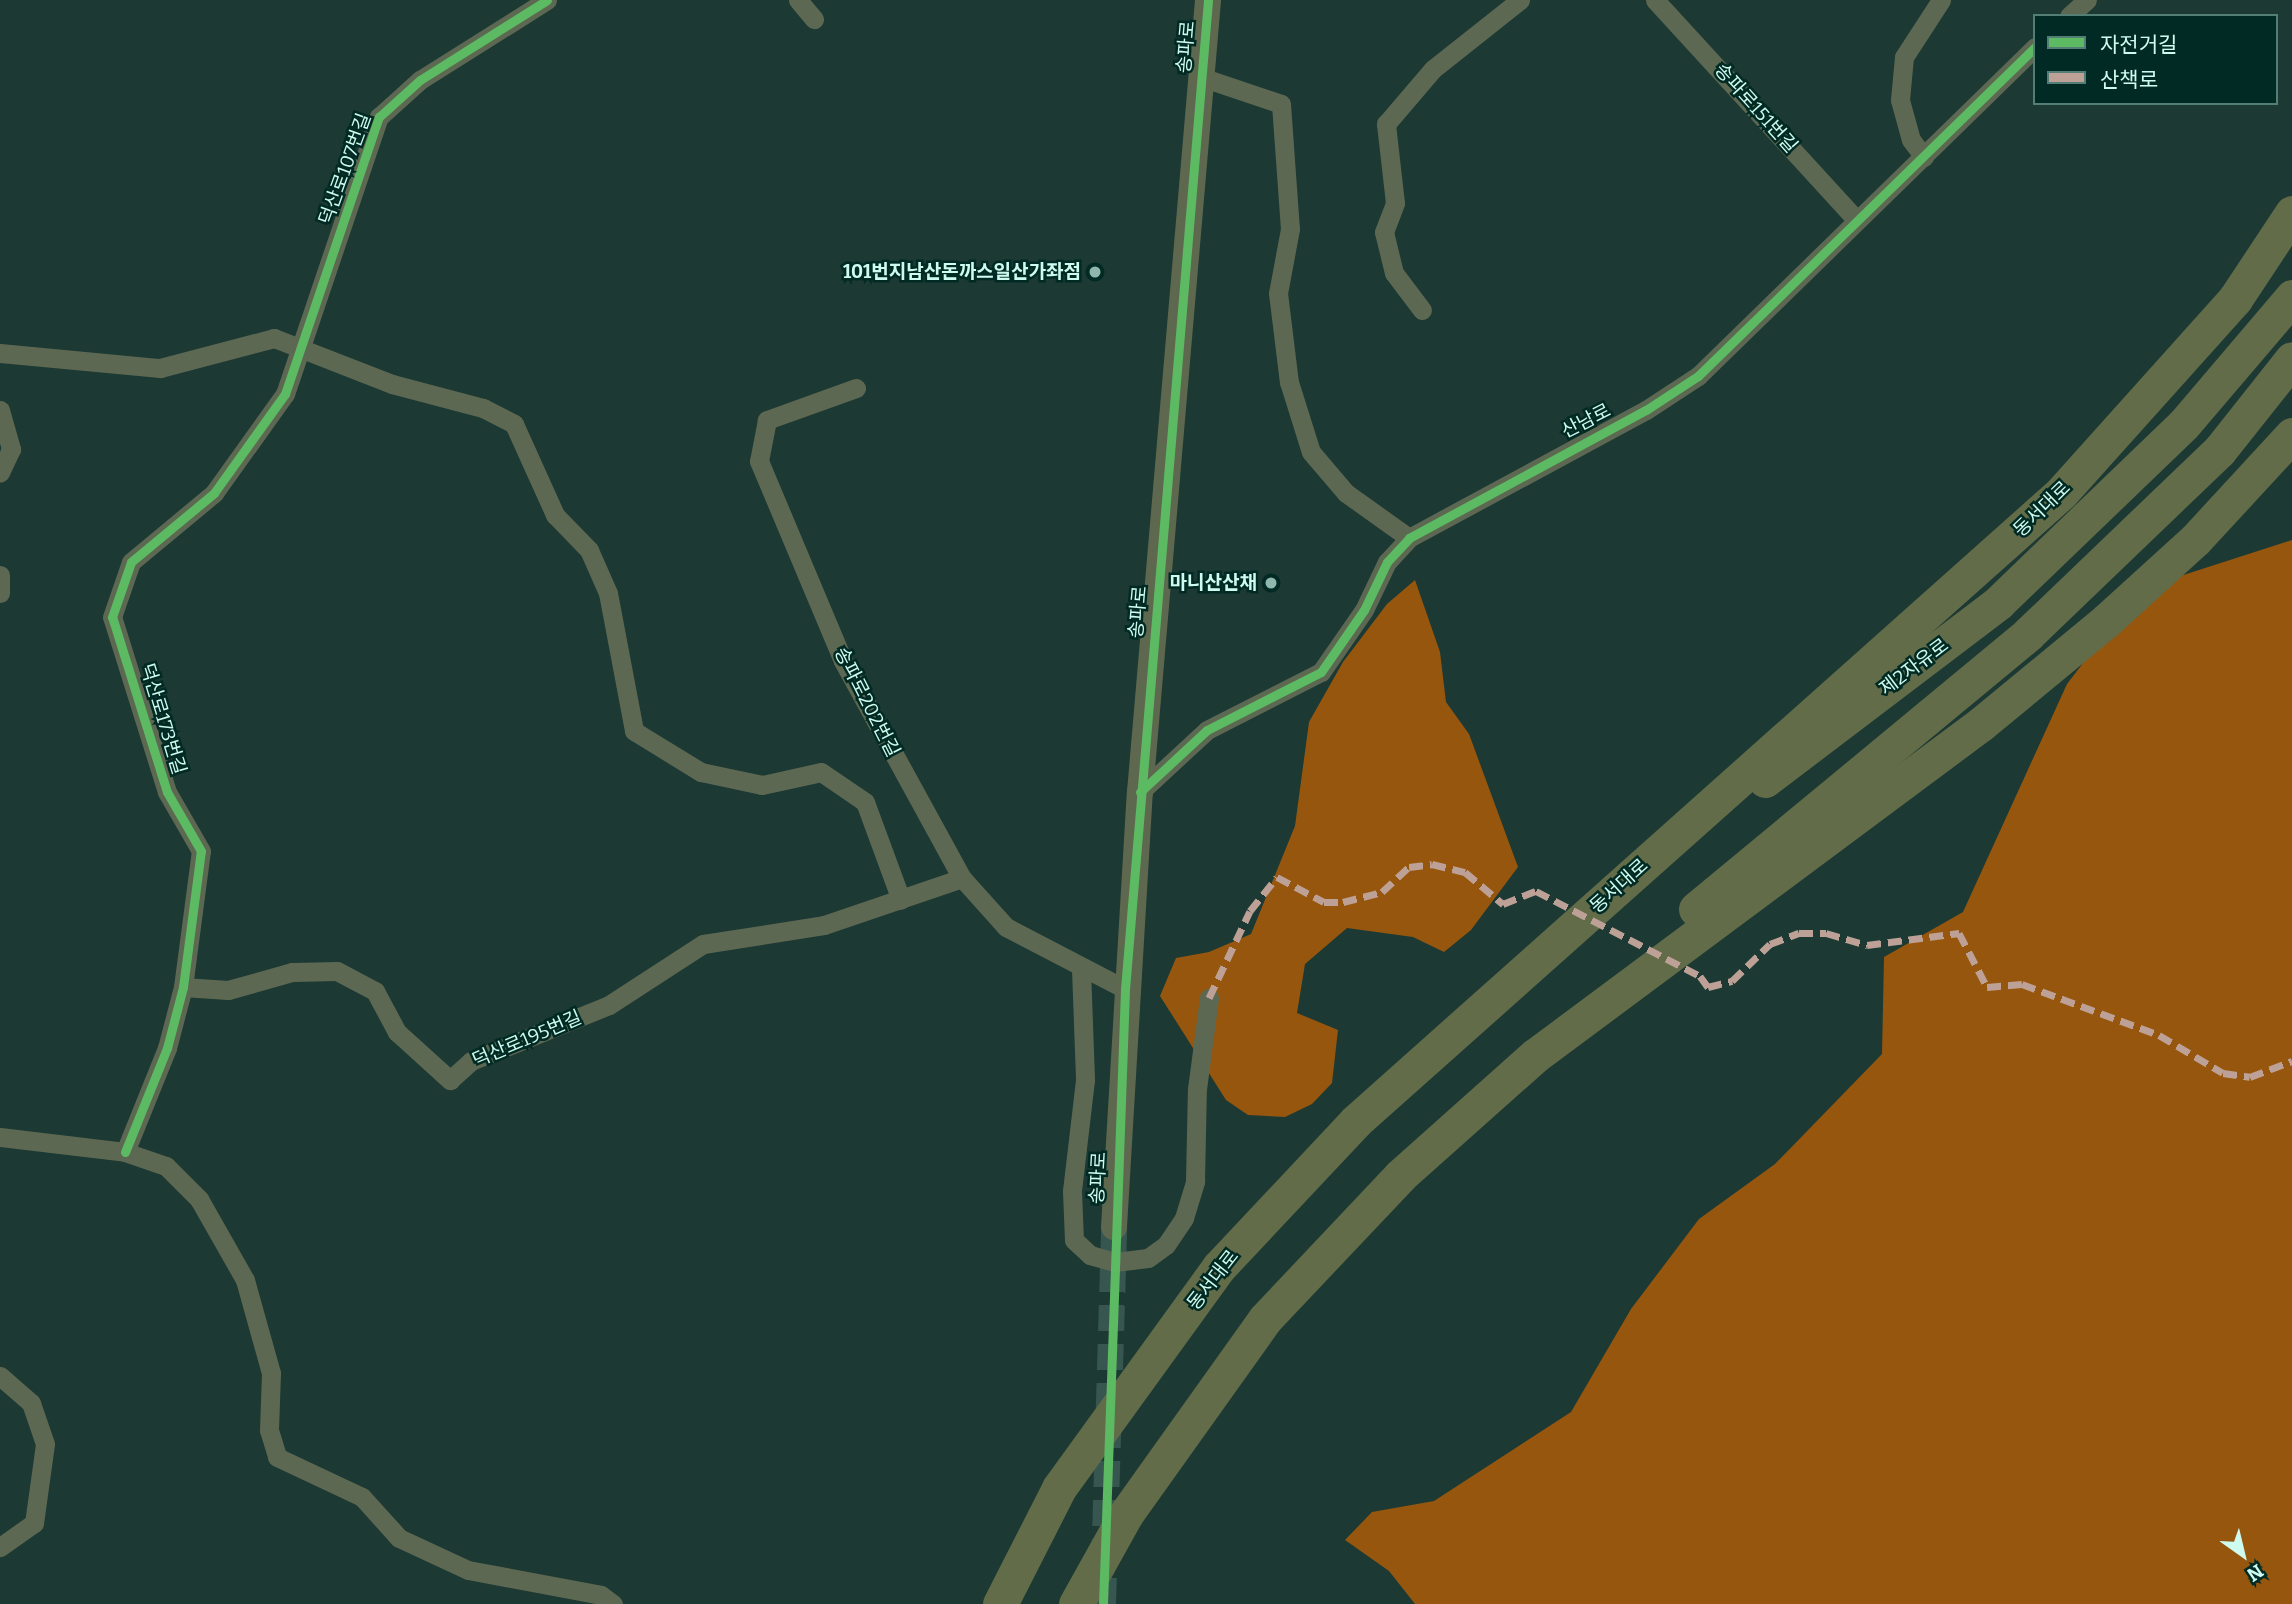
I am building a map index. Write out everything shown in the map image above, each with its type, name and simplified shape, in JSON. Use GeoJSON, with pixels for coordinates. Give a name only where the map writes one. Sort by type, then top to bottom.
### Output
{"type":"FeatureCollection","features":[{"type":"Feature","properties":{"kind":"highway","name":"동서대로"},"geometry":{"type":"LineString","coordinates":[[1000,1604],[1059,1488],[1219,1267],[1355,1122],[2061,493],[2235,299],[2292,213]]}},
{"type":"Feature","properties":{"kind":"highway","name":"제2자유로"},"geometry":{"type":"LineString","coordinates":[[1497,996],[1758,785],[1998,603],[2184,424],[2292,297]]}},
{"type":"Feature","properties":{"kind":"highway"},"geometry":{"type":"LineString","coordinates":[[1076,1604],[1126,1514],[1265,1319],[1400,1176],[1683,920],[2028,634],[2219,451],[2292,359]]}},
{"type":"Feature","properties":{"kind":"highway"},"geometry":{"type":"LineString","coordinates":[[1536,1055],[1982,724],[2195,540],[2292,435]]}},
{"type":"Feature","properties":{"kind":"street","name":"덕산로107번길"},"geometry":{"type":"LineString","coordinates":[[301,346],[379,117],[420,80],[547,0]]}},
{"type":"Feature","properties":{"kind":"street"},"geometry":{"type":"LineString","coordinates":[[798,0],[814,19]]}},
{"type":"Feature","properties":{"kind":"street","name":"송파로"},"geometry":{"type":"LineString","coordinates":[[1114,1227],[1125,989],[1140,792],[1208,0]]}},
{"type":"Feature","properties":{"kind":"street"},"geometry":{"type":"LineString","coordinates":[[1422,310],[1394,273],[1384,232],[1395,203],[1386,124],[1433,69],[1520,0]]}},
{"type":"Feature","properties":{"kind":"street","name":"송파로151번길"},"geometry":{"type":"LineString","coordinates":[[1655,0],[1855,218]]}},
{"type":"Feature","properties":{"kind":"street"},"geometry":{"type":"LineString","coordinates":[[1924,157],[1911,140],[1900,100],[1904,57],[1941,0]]}},
{"type":"Feature","properties":{"kind":"street"},"geometry":{"type":"LineString","coordinates":[[2071,14],[2087,0]]}},
{"type":"Feature","properties":{"kind":"street","name":"산남로"},"geometry":{"type":"LineString","coordinates":[[1140,792],[1207,730],[1321,671],[1364,610],[1387,562],[1409,538],[1646,410],[1698,376],[1855,218],[1924,157],[2033,49]]}},
{"type":"Feature","properties":{"kind":"street"},"geometry":{"type":"LineString","coordinates":[[1201,76],[1281,104],[1290,229],[1278,293],[1289,382],[1311,452],[1346,493],[1409,538]]}},
{"type":"Feature","properties":{"kind":"street"},"geometry":{"type":"LineString","coordinates":[[0,353],[160,368],[274,338],[301,346],[392,384],[483,408],[514,424],[555,515],[589,550],[608,593],[634,731],[701,772],[762,785],[821,772],[865,802],[901,900],[962,878]]}},
{"type":"Feature","properties":{"kind":"street","name":"덕산로173번길"},"geometry":{"type":"LineString","coordinates":[[125,1152],[167,1048],[183,987],[201,850],[167,792],[112,617],[131,562],[214,493],[285,394],[301,346]]}},
{"type":"Feature","properties":{"kind":"street","name":"송파로202번길"},"geometry":{"type":"LineString","coordinates":[[856,388],[767,420],[759,461],[843,661],[962,878],[1006,927],[1081,970],[1125,989]]}},
{"type":"Feature","properties":{"kind":"street"},"geometry":{"type":"LineString","coordinates":[[0,472],[10,449],[1,412]]}},
{"type":"Feature","properties":{"kind":"street"},"geometry":{"type":"LineString","coordinates":[[0,575],[0,593]]}},
{"type":"Feature","properties":{"kind":"street","name":"덕산로195번길"},"geometry":{"type":"LineString","coordinates":[[183,987],[228,990],[292,972],[337,971],[375,991],[397,1032],[450,1080],[471,1061],[609,1005],[703,944],[824,925],[901,900]]}},
{"type":"Feature","properties":{"kind":"street"},"geometry":{"type":"LineString","coordinates":[[1081,970],[1085,1080],[1072,1191],[1074,1240],[1090,1255],[1115,1262],[1148,1258],[1166,1245],[1184,1218],[1195,1181],[1197,1088],[1209,998]]}},
{"type":"Feature","properties":{"kind":"street"},"geometry":{"type":"LineString","coordinates":[[0,1137],[125,1152],[166,1166],[199,1199],[245,1280],[271,1373],[269,1430],[277,1457],[362,1497],[399,1538],[468,1570],[601,1595],[613,1604]]}},
{"type":"Feature","properties":{"kind":"street"},"geometry":{"type":"LineString","coordinates":[[0,1376],[31,1402],[45,1444],[34,1523],[0,1546]]}},
{"type":"Feature","properties":{"kind":"shaded area"},"geometry":{"type":"Polygon","coordinates":[[[2292,540],[2292,1604],[1415,1604],[1389,1571],[1345,1540],[1372,1512],[1434,1501],[1571,1412],[1631,1309],[1699,1219],[1775,1164],[1882,1054],[1884,957],[1963,912],[2067,684],[2140,589],[2292,540]]]}},
{"type":"Feature","properties":{"kind":"shaded area"},"geometry":{"type":"Polygon","coordinates":[[[1415,580],[1440,652],[1446,702],[1469,734],[1518,867],[1471,930],[1444,952],[1413,937],[1347,928],[1305,964],[1297,1013],[1338,1030],[1332,1083],[1312,1104],[1285,1117],[1248,1115],[1226,1100],[1160,996],[1176,958],[1209,952],[1251,934],[1295,826],[1309,722],[1343,662],[1387,604],[1415,580]]]}},
{"type":"Feature","properties":{"kind":"tunnel"},"geometry":{"type":"LineString","coordinates":[[1103,1604],[1114,1227]]}},
{"type":"Feature","properties":{"kind":"marked path"},"geometry":{"type":"LineString","coordinates":[[1209,998],[1250,911],[1277,877],[1324,902],[1343,902],[1382,892],[1409,867],[1432,864],[1465,872],[1503,904],[1536,891],[1700,976],[1708,987],[1732,981],[1770,944],[1799,933],[1826,933],[1867,945],[1959,933],[1987,987],[2022,984],[2159,1035],[2223,1073],[2250,1077],[2292,1061]]}},
{"type":"Feature","properties":{"kind":"cycle path"},"geometry":{"type":"LineString","coordinates":[[125,1152],[167,1048],[183,987],[201,851],[167,792],[112,617],[131,562],[214,493],[285,394],[379,117],[420,80],[547,0]]}},
{"type":"Feature","properties":{"kind":"cycle path"},"geometry":{"type":"LineString","coordinates":[[1103,1604],[1125,989],[1208,0]]}},
{"type":"Feature","properties":{"kind":"cycle path"},"geometry":{"type":"LineString","coordinates":[[1140,792],[1207,730],[1321,672],[1364,610],[1387,562],[1409,538],[1646,410],[1698,376],[2033,49]]}},
{"type":"Feature","properties":{"kind":"place","name":"101번지남산돈까스일산가좌점"},"geometry":{"type":"Point","coordinates":[1095,272]}},
{"type":"Feature","properties":{"kind":"place","name":"마니산산채"},"geometry":{"type":"Point","coordinates":[1271,583]}}]}
